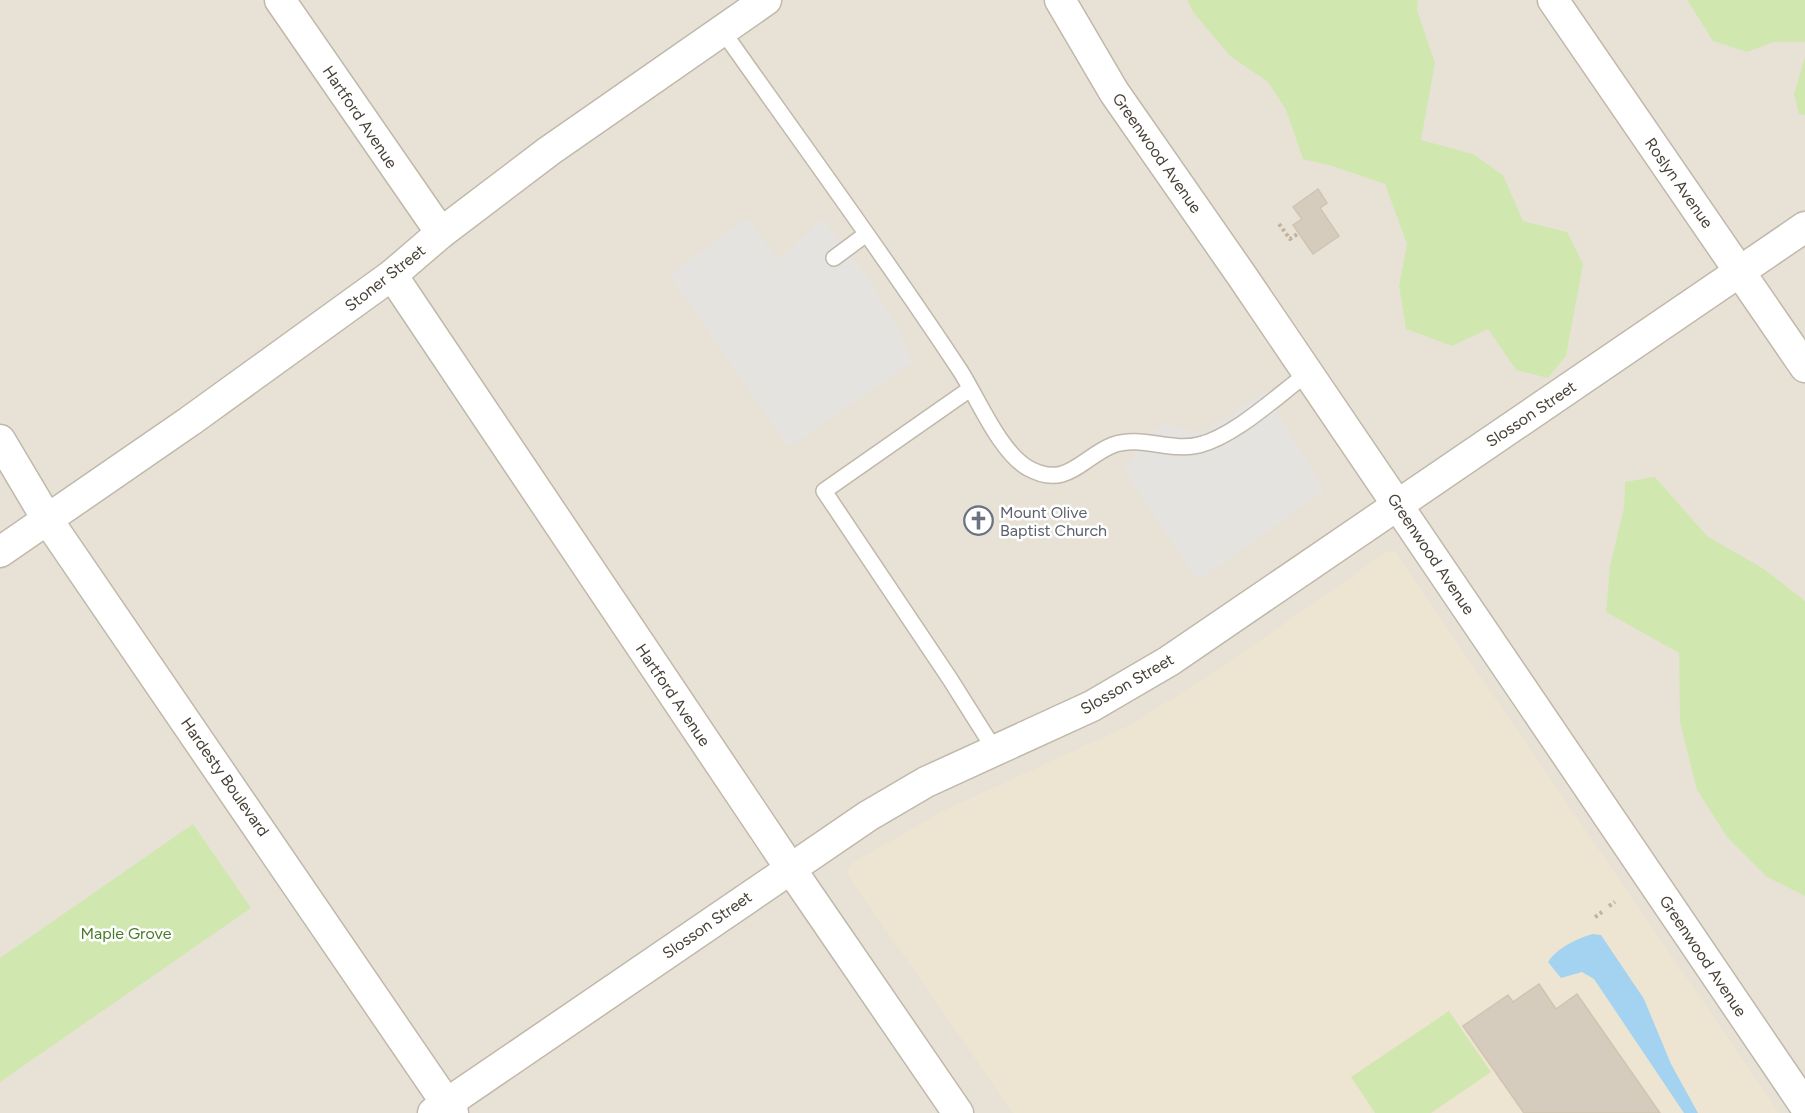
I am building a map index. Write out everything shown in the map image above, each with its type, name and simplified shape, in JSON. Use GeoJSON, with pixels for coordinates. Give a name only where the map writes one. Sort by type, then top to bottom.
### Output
{"type":"FeatureCollection","features":[{"type":"Feature","properties":{"kind":"street","name":"Hartford Avenue"},"geometry":{"type":"LineString","coordinates":[[280,0],[441,233]]}},
{"type":"Feature","properties":{"kind":"street","name":"Greenwood Avenue"},"geometry":{"type":"LineString","coordinates":[[1060,0],[1114,92],[1308,373],[1805,1106]]}},
{"type":"Feature","properties":{"kind":"street","name":"Roslyn Avenue"},"geometry":{"type":"LineString","coordinates":[[1553,0],[1805,367]]}},
{"type":"Feature","properties":{"kind":"street","name":"Stoner Street"},"geometry":{"type":"LineString","coordinates":[[0,552],[190,421],[392,275],[441,233],[549,151],[740,11]]}},
{"type":"Feature","properties":{"kind":"street","name":"Slosson Street"},"geometry":{"type":"LineString","coordinates":[[444,1110],[868,816],[926,782],[996,752],[1092,706],[1169,661],[1805,227]]}},
{"type":"Feature","properties":{"kind":"street","name":"Hartford Avenue"},"geometry":{"type":"LineString","coordinates":[[392,275],[790,868],[958,1113]]}},
{"type":"Feature","properties":{"kind":"street","name":"Hardesty Boulevard"},"geometry":{"type":"LineString","coordinates":[[0,440],[47,519],[444,1110]]}},
{"type":"Feature","properties":{"kind":"lane"},"geometry":{"type":"LineString","coordinates":[[740,11],[865,235],[970,388],[1000,440],[1027,468],[1048,475],[1070,473],[1113,446],[1136,441],[1163,447],[1198,445],[1224,435],[1308,373]]}},
{"type":"Feature","properties":{"kind":"lane"},"geometry":{"type":"LineString","coordinates":[[834,258],[865,235]]}},
{"type":"Feature","properties":{"kind":"lane"},"geometry":{"type":"LineString","coordinates":[[970,388],[824,491],[996,752]]}},
{"type":"Feature","properties":{"kind":"path"},"geometry":{"type":"LineString","coordinates":[[1280,224],[1290,239],[1299,233]]}},
{"type":"Feature","properties":{"kind":"path"},"geometry":{"type":"LineString","coordinates":[[1609,906],[1615,902]]}},
{"type":"Feature","properties":{"kind":"path"},"geometry":{"type":"LineString","coordinates":[[1595,917],[1602,912]]}},
{"type":"Feature","properties":{"kind":"shaded area"},"geometry":{"type":"Polygon","coordinates":[[[0,0],[1805,0],[1805,1113],[0,1113],[0,0]]]}},
{"type":"Feature","properties":{"kind":"shaded area"},"geometry":{"type":"Polygon","coordinates":[[[747,218],[778,260],[822,219],[869,279],[902,336],[912,362],[789,447],[669,275],[747,218]]]}},
{"type":"Feature","properties":{"kind":"shaded area"},"geometry":{"type":"Polygon","coordinates":[[[1265,392],[1324,491],[1198,580],[1123,469],[1135,457],[1135,452],[1129,449],[1163,424],[1200,433],[1265,392]]]}},
{"type":"Feature","properties":{"kind":"shaded area"},"geometry":{"type":"Polygon","coordinates":[[[1388,551],[1395,552],[1779,1113],[1013,1113],[848,875],[847,870],[851,864],[943,811],[1128,726],[1208,677],[1388,551]]]}},
{"type":"Feature","properties":{"kind":"green space"},"geometry":{"type":"Polygon","coordinates":[[[1187,0],[1418,0],[1417,10],[1435,63],[1421,140],[1473,154],[1503,175],[1523,221],[1567,232],[1583,264],[1566,356],[1548,378],[1516,370],[1488,329],[1452,346],[1406,329],[1399,286],[1407,244],[1385,184],[1303,159],[1286,110],[1268,82],[1230,56],[1193,12],[1187,0]]]}},
{"type":"Feature","properties":{"kind":"green space"},"geometry":{"type":"Polygon","coordinates":[[[1687,0],[1805,0],[1805,42],[1774,42],[1747,52],[1713,41],[1687,0]]]}},
{"type":"Feature","properties":{"kind":"green space"},"geometry":{"type":"Polygon","coordinates":[[[1805,57],[1805,115],[1799,114],[1794,94],[1805,57]]]}},
{"type":"Feature","properties":{"kind":"green space"},"geometry":{"type":"Polygon","coordinates":[[[1655,477],[1707,536],[1764,569],[1805,601],[1805,896],[1767,877],[1727,837],[1697,790],[1680,722],[1679,653],[1606,612],[1610,566],[1624,508],[1625,482],[1655,477]]]}},
{"type":"Feature","properties":{"kind":"green space","name":"Maple Grove"},"geometry":{"type":"Polygon","coordinates":[[[193,824],[251,908],[0,1082],[0,958],[193,824]]]}},
{"type":"Feature","properties":{"kind":"green space"},"geometry":{"type":"Polygon","coordinates":[[[1449,1011],[1491,1072],[1431,1113],[1375,1113],[1351,1077],[1449,1011]]]}},
{"type":"Feature","properties":{"kind":"water"},"geometry":{"type":"Polygon","coordinates":[[[1593,934],[1601,935],[1644,999],[1671,1064],[1698,1113],[1684,1113],[1594,979],[1582,972],[1561,978],[1548,962],[1568,944],[1593,934]]]}},
{"type":"Feature","properties":{"kind":"building"},"geometry":{"type":"Polygon","coordinates":[[[1318,189],[1327,203],[1320,208],[1339,236],[1313,254],[1293,225],[1302,219],[1293,207],[1318,189]]]}},
{"type":"Feature","properties":{"kind":"building"},"geometry":{"type":"Polygon","coordinates":[[[1539,984],[1556,1009],[1577,994],[1660,1113],[1524,1113],[1463,1026],[1508,995],[1513,1002],[1539,984]]]}},
{"type":"Feature","properties":{"kind":"place","name":"Mount Olive Baptist Church"},"geometry":{"type":"Point","coordinates":[979,521]}}]}
